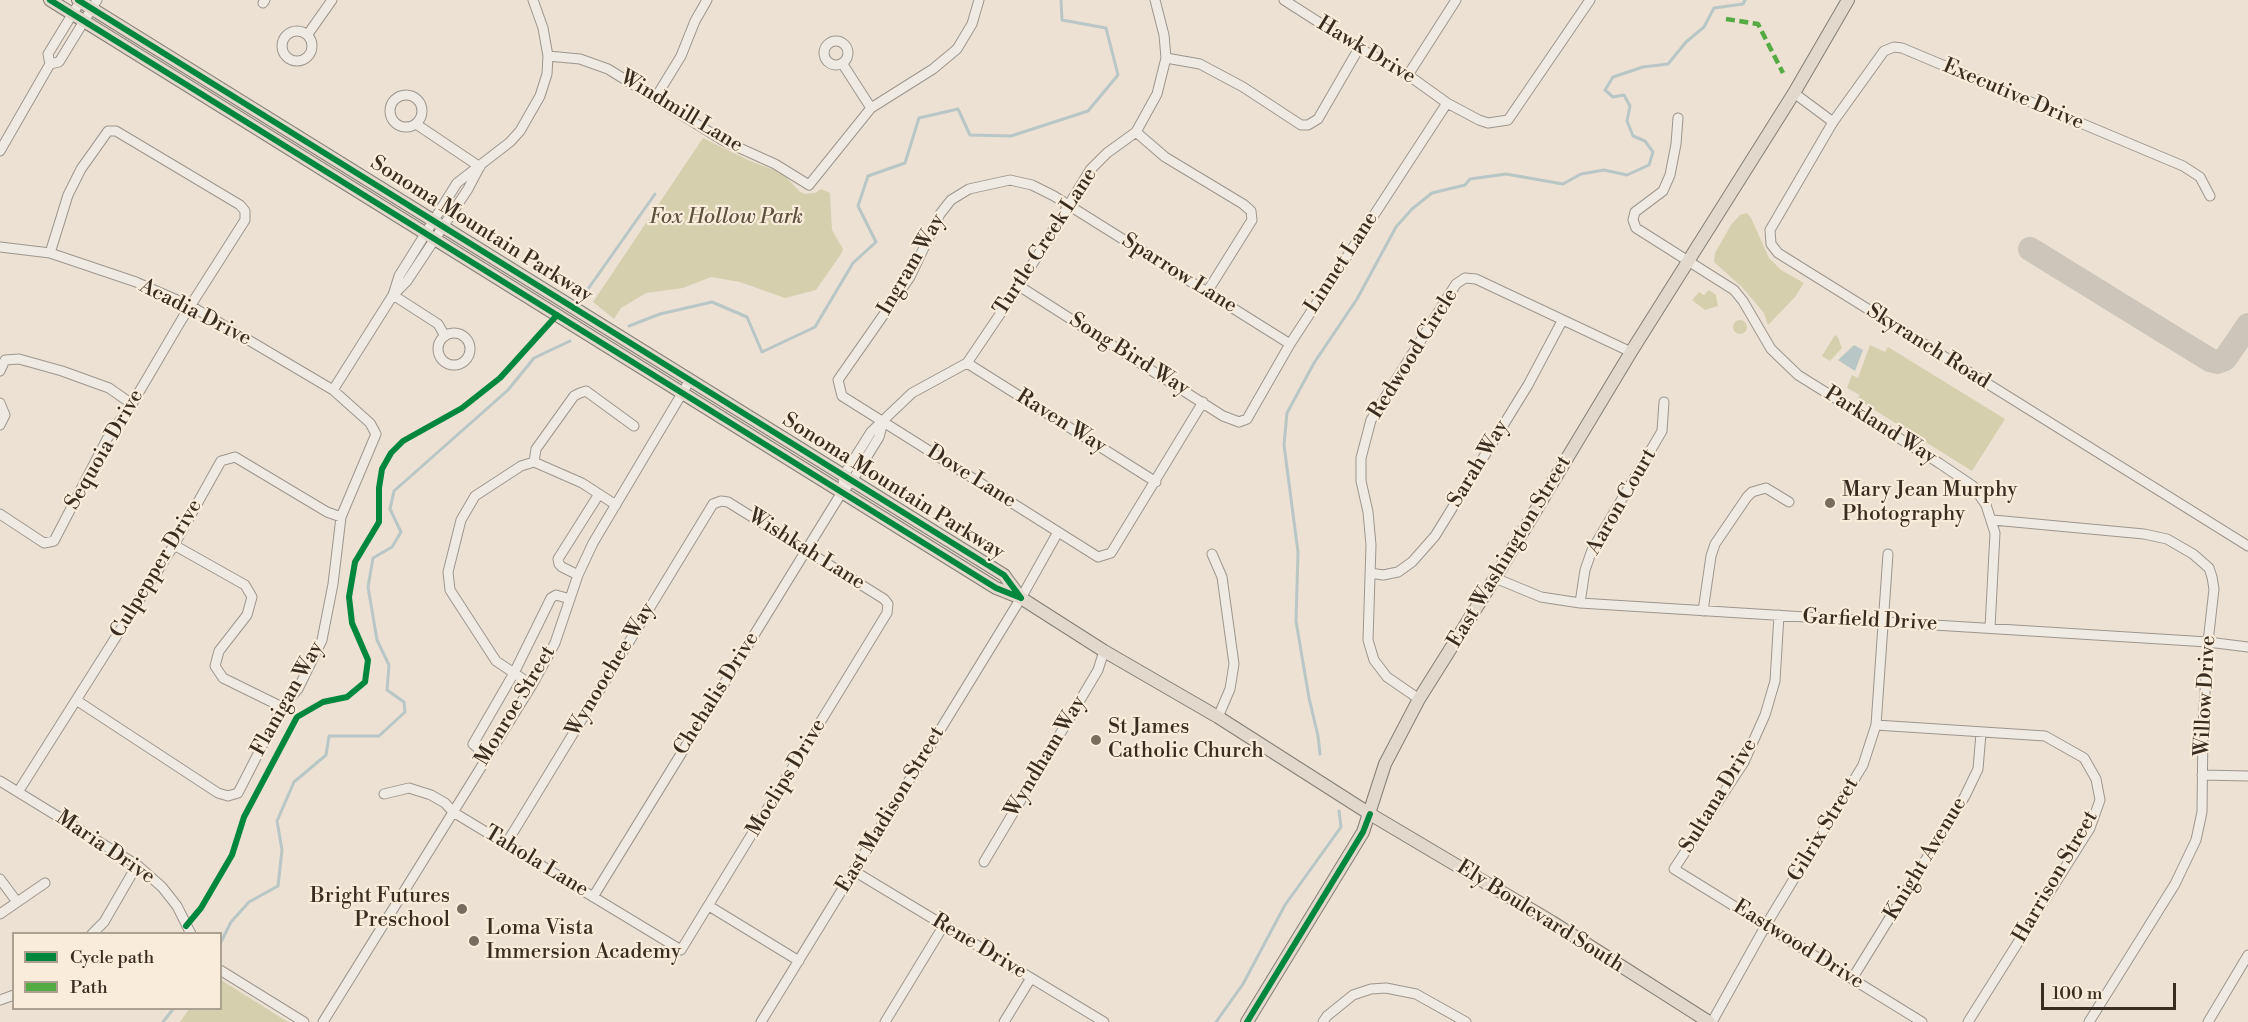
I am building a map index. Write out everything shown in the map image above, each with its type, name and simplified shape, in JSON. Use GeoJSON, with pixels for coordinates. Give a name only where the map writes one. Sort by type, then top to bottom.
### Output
{"type":"FeatureCollection","features":[{"type":"Feature","properties":{"kind":"main road","name":"Sonoma Mountain Parkway"},"geometry":{"type":"LineString","coordinates":[[50,0],[996,588],[1021,598],[1104,651],[1218,717],[1370,814]]}},
{"type":"Feature","properties":{"kind":"main road","name":"East Washington Street"},"geometry":{"type":"LineString","coordinates":[[1247,1022],[1363,832],[1385,764],[1419,699],[1631,352],[1794,93],[1848,0]]}},
{"type":"Feature","properties":{"kind":"main road","name":"Sonoma Mountain Parkway"},"geometry":{"type":"LineString","coordinates":[[80,1],[94,4],[438,224],[1004,575],[1021,598]]}},
{"type":"Feature","properties":{"kind":"main road","name":"Ely Boulevard South"},"geometry":{"type":"LineString","coordinates":[[1370,814],[1552,922],[1710,1022]]}},
{"type":"Feature","properties":{"kind":"street"},"geometry":{"type":"LineString","coordinates":[[308,34],[332,0]]}},
{"type":"Feature","properties":{"kind":"street"},"geometry":{"type":"LineString","coordinates":[[333,390],[393,295],[399,276],[480,166],[520,131],[540,96],[547,74],[548,56],[543,28],[533,0]]}},
{"type":"Feature","properties":{"kind":"street"},"geometry":{"type":"LineString","coordinates":[[656,97],[681,56],[695,21],[707,0]]}},
{"type":"Feature","properties":{"kind":"street"},"geometry":{"type":"LineString","coordinates":[[842,63],[871,108],[933,69],[957,49],[972,24],[979,0]]}},
{"type":"Feature","properties":{"kind":"street","name":"Turtle Creek Lane"},"geometry":{"type":"LineString","coordinates":[[842,492],[848,478],[879,438],[883,422],[912,393],[967,363],[1019,286],[1090,170],[1107,153],[1136,132],[1157,94],[1166,58],[1164,35],[1155,0]]}},
{"type":"Feature","properties":{"kind":"street","name":"Hawk Drive"},"geometry":{"type":"LineString","coordinates":[[1284,0],[1359,48],[1408,75],[1447,103],[1488,123],[1508,120],[1590,0]]}},
{"type":"Feature","properties":{"kind":"street"},"geometry":{"type":"LineString","coordinates":[[1408,75],[1456,0]]}},
{"type":"Feature","properties":{"kind":"street"},"geometry":{"type":"LineString","coordinates":[[0,151],[50,64],[48,54],[80,1]]}},
{"type":"Feature","properties":{"kind":"street"},"geometry":{"type":"LineString","coordinates":[[50,64],[59,62],[94,4]]}},
{"type":"Feature","properties":{"kind":"street","name":"Executive Drive"},"geometry":{"type":"LineString","coordinates":[[1833,122],[1884,51],[1894,47],[1902,48],[2183,166],[2200,177],[2210,196]]}},
{"type":"Feature","properties":{"kind":"street"},"geometry":{"type":"LineString","coordinates":[[1166,58],[1200,64],[1243,87],[1301,125],[1308,125],[1317,119],[1359,48]]}},
{"type":"Feature","properties":{"kind":"street","name":"Windmill Lane"},"geometry":{"type":"LineString","coordinates":[[548,56],[580,58],[608,69],[724,141],[775,164],[809,186],[871,108]]}},
{"type":"Feature","properties":{"kind":"street"},"geometry":{"type":"LineString","coordinates":[[1794,93],[1833,122]]}},
{"type":"Feature","properties":{"kind":"street","name":"Linnet Lane"},"geometry":{"type":"LineString","coordinates":[[1239,422],[1247,419],[1290,344],[1447,103]]}},
{"type":"Feature","properties":{"kind":"street","name":"Parkland Way"},"geometry":{"type":"LineString","coordinates":[[1678,117],[1676,144],[1667,184],[1663,191],[1635,212],[1633,220],[1636,228],[1712,275],[1738,295],[1764,340],[1790,369],[1972,486],[1986,505],[1993,520],[1995,549],[1990,628]]}},
{"type":"Feature","properties":{"kind":"street","name":"Skyranch Road"},"geometry":{"type":"LineString","coordinates":[[1833,122],[1770,230],[1771,244],[1778,253],[2248,546]]}},
{"type":"Feature","properties":{"kind":"street"},"geometry":{"type":"LineString","coordinates":[[416,124],[480,166]]}},
{"type":"Feature","properties":{"kind":"street","name":"Sequoia Drive"},"geometry":{"type":"LineString","coordinates":[[0,514],[44,543],[54,541],[107,439],[132,404],[245,220],[245,211],[116,131],[108,131],[81,169],[68,195],[50,253]]}},
{"type":"Feature","properties":{"kind":"street"},"geometry":{"type":"LineString","coordinates":[[1136,132],[1165,157],[1251,211],[1252,220],[1207,292]]}},
{"type":"Feature","properties":{"kind":"street","name":"Ingram Way"},"geometry":{"type":"LineString","coordinates":[[883,422],[842,396],[838,380],[910,277],[940,214],[951,200],[969,189],[1010,180],[1032,185],[1068,205]]}},
{"type":"Feature","properties":{"kind":"street","name":"Sparrow Lane"},"geometry":{"type":"LineString","coordinates":[[1068,205],[1290,344]]}},
{"type":"Feature","properties":{"kind":"street","name":"Acadia Drive"},"geometry":{"type":"LineString","coordinates":[[0,247],[50,253],[136,282],[191,306],[333,390],[370,423]]}},
{"type":"Feature","properties":{"kind":"street","name":"Redwood Circle"},"geometry":{"type":"LineString","coordinates":[[1419,699],[1387,677],[1374,660],[1368,640],[1371,545],[1368,512],[1361,481],[1360,458],[1371,420],[1456,284],[1465,278],[1476,279],[1631,352]]}},
{"type":"Feature","properties":{"kind":"street","name":"Song Bird Way"},"geometry":{"type":"LineString","coordinates":[[1019,286],[1222,416],[1239,422]]}},
{"type":"Feature","properties":{"kind":"street"},"geometry":{"type":"LineString","coordinates":[[393,295],[438,324],[445,336]]}},
{"type":"Feature","properties":{"kind":"street","name":"Sarah Way"},"geometry":{"type":"LineString","coordinates":[[1370,573],[1383,576],[1398,572],[1412,562],[1435,536],[1528,385],[1562,321]]}},
{"type":"Feature","properties":{"kind":"street"},"geometry":{"type":"LineString","coordinates":[[0,371],[5,360],[19,359],[109,388],[132,404]]}},
{"type":"Feature","properties":{"kind":"street","name":"Raven Way"},"geometry":{"type":"LineString","coordinates":[[967,363],[1156,482]]}},
{"type":"Feature","properties":{"kind":"street","name":"Monroe Street"},"geometry":{"type":"LineString","coordinates":[[323,1022],[532,685],[555,643],[578,575],[593,543],[690,380]]}},
{"type":"Feature","properties":{"kind":"street"},"geometry":{"type":"LineString","coordinates":[[534,462],[536,449],[574,396],[580,393],[586,392],[634,426]]}},
{"type":"Feature","properties":{"kind":"street"},"geometry":{"type":"LineString","coordinates":[[1021,598],[1058,532],[1098,557],[1111,553],[1203,402]]}},
{"type":"Feature","properties":{"kind":"street","name":"Aaron Court"},"geometry":{"type":"LineString","coordinates":[[1580,603],[1585,570],[1592,550],[1662,431],[1664,402]]}},
{"type":"Feature","properties":{"kind":"street"},"geometry":{"type":"LineString","coordinates":[[0,403],[5,415],[0,425]]}},
{"type":"Feature","properties":{"kind":"street","name":"Dove Lane"},"geometry":{"type":"LineString","coordinates":[[883,422],[1058,532]]}},
{"type":"Feature","properties":{"kind":"street","name":"Flanigan Way"},"geometry":{"type":"LineString","coordinates":[[76,700],[218,793],[228,796],[238,793],[282,707],[298,689],[322,640],[333,584],[341,517],[376,434],[370,423]]}},
{"type":"Feature","properties":{"kind":"street","name":"Culpepper Drive"},"geometry":{"type":"LineString","coordinates":[[18,792],[174,545],[221,460],[234,457],[327,512],[341,517]]}},
{"type":"Feature","properties":{"kind":"street"},"geometry":{"type":"LineString","coordinates":[[532,685],[496,661],[450,590],[448,572],[461,520],[475,496],[521,466],[534,462],[582,483],[616,505]]}},
{"type":"Feature","properties":{"kind":"street"},"geometry":{"type":"LineString","coordinates":[[1703,611],[1711,556],[1715,544],[1747,497],[1752,492],[1766,489],[1789,502]]}},
{"type":"Feature","properties":{"kind":"street","name":"Chehalis Drive"},"geometry":{"type":"LineString","coordinates":[[593,897],[842,492]]}},
{"type":"Feature","properties":{"kind":"street"},"geometry":{"type":"LineString","coordinates":[[578,575],[562,567],[558,560],[600,494]]}},
{"type":"Feature","properties":{"kind":"street","name":"Wishkah Lane"},"geometry":{"type":"LineString","coordinates":[[721,501],[728,502],[884,599],[888,604]]}},
{"type":"Feature","properties":{"kind":"street","name":"Wynoochee Way"},"geometry":{"type":"LineString","coordinates":[[506,844],[713,504],[721,501]]}},
{"type":"Feature","properties":{"kind":"street","name":"Willow Drive"},"geometry":{"type":"LineString","coordinates":[[1993,520],[2144,534],[2167,539],[2193,554],[2209,568],[2214,589],[2208,642],[2202,812],[2196,840],[2175,884],[2089,1022]]}},
{"type":"Feature","properties":{"kind":"street"},"geometry":{"type":"LineString","coordinates":[[174,545],[245,585],[252,597],[247,615],[219,651],[215,666],[223,678],[282,707]]}},
{"type":"Feature","properties":{"kind":"street"},"geometry":{"type":"LineString","coordinates":[[1212,554],[1222,577],[1234,664],[1230,689],[1218,717]]}},
{"type":"Feature","properties":{"kind":"street","name":"Gilrix Street"},"geometry":{"type":"LineString","coordinates":[[1710,1022],[1863,765],[1876,725],[1888,554]]}},
{"type":"Feature","properties":{"kind":"street","name":"Garfield Drive"},"geometry":{"type":"LineString","coordinates":[[1495,578],[1541,597],[1580,603],[2208,642],[2248,647]]}},
{"type":"Feature","properties":{"kind":"street"},"geometry":{"type":"LineString","coordinates":[[487,756],[473,744],[514,673],[551,598],[556,595],[570,599]]}},
{"type":"Feature","properties":{"kind":"street","name":"East Madison Street"},"geometry":{"type":"LineString","coordinates":[[761,1022],[1021,598]]}},
{"type":"Feature","properties":{"kind":"street","name":"Moclips Drive"},"geometry":{"type":"LineString","coordinates":[[681,950],[887,613],[888,604]]}},
{"type":"Feature","properties":{"kind":"street","name":"Sultana Drive"},"geometry":{"type":"LineString","coordinates":[[1674,869],[1744,762],[1765,715],[1775,681],[1779,615]]}},
{"type":"Feature","properties":{"kind":"street","name":"Wyndham Way"},"geometry":{"type":"LineString","coordinates":[[984,862],[1098,670],[1104,651]]}},
{"type":"Feature","properties":{"kind":"street","name":"Harrison Street"},"geometry":{"type":"LineString","coordinates":[[1876,725],[2044,736],[2084,758],[2096,779],[2100,800],[2090,828],[1968,1022]]}},
{"type":"Feature","properties":{"kind":"street","name":"Knight Avenue"},"geometry":{"type":"LineString","coordinates":[[1852,979],[1965,796],[1978,769],[1981,733]]}},
{"type":"Feature","properties":{"kind":"street"},"geometry":{"type":"LineString","coordinates":[[2202,775],[2248,776]]}},
{"type":"Feature","properties":{"kind":"street","name":"Maria Drive"},"geometry":{"type":"LineString","coordinates":[[0,781],[137,865],[162,886],[177,906],[190,932]]}},
{"type":"Feature","properties":{"kind":"street","name":"Tahola Lane"},"geometry":{"type":"LineString","coordinates":[[384,794],[409,788],[422,790],[445,803],[453,812],[681,950]]}},
{"type":"Feature","properties":{"kind":"street"},"geometry":{"type":"LineString","coordinates":[[93,932],[104,922],[137,865]]}},
{"type":"Feature","properties":{"kind":"street","name":"Eastwood Drive"},"geometry":{"type":"LineString","coordinates":[[1674,869],[1922,1022]]}},
{"type":"Feature","properties":{"kind":"street","name":"Rene Drive"},"geometry":{"type":"LineString","coordinates":[[854,871],[1104,1022]]}},
{"type":"Feature","properties":{"kind":"street"},"geometry":{"type":"LineString","coordinates":[[0,879],[17,902]]}},
{"type":"Feature","properties":{"kind":"street"},"geometry":{"type":"LineString","coordinates":[[0,914],[45,883]]}},
{"type":"Feature","properties":{"kind":"street"},"geometry":{"type":"LineString","coordinates":[[709,906],[799,961]]}},
{"type":"Feature","properties":{"kind":"street"},"geometry":{"type":"LineString","coordinates":[[885,1022],[944,925]]}},
{"type":"Feature","properties":{"kind":"street"},"geometry":{"type":"LineString","coordinates":[[2208,1022],[2248,955]]}},
{"type":"Feature","properties":{"kind":"street"},"geometry":{"type":"LineString","coordinates":[[222,971],[304,1022]]}},
{"type":"Feature","properties":{"kind":"street"},"geometry":{"type":"LineString","coordinates":[[1004,1022],[1031,978]]}},
{"type":"Feature","properties":{"kind":"street"},"geometry":{"type":"LineString","coordinates":[[1323,1022],[1353,995],[1371,989],[1386,988],[1416,994],[1466,1022]]}},
{"type":"Feature","properties":{"kind":"green space","name":"Fox Hollow Park"},"geometry":{"type":"Polygon","coordinates":[[[703,138],[785,176],[800,192],[815,193],[821,189],[830,193],[832,230],[843,249],[841,254],[816,290],[785,298],[740,282],[711,277],[683,288],[646,293],[621,308],[614,319],[593,302],[703,138]]]}},
{"type":"Feature","properties":{"kind":"green space"},"geometry":{"type":"Polygon","coordinates":[[[1747,213],[1769,258],[1781,270],[1804,283],[1795,297],[1768,325],[1764,313],[1742,287],[1714,262],[1715,253],[1731,225],[1740,215],[1747,213]]]}},
{"type":"Feature","properties":{"kind":"green space"},"geometry":{"type":"Polygon","coordinates":[[[1709,290],[1716,295],[1718,306],[1705,310],[1692,300],[1699,292],[1704,295],[1709,290]]]}},
{"type":"Feature","properties":{"kind":"green space"},"geometry":{"type":"Polygon","coordinates":[[[1740,320],[1745,322],[1747,327],[1745,332],[1740,334],[1735,332],[1733,327],[1735,322],[1740,320]]]}},
{"type":"Feature","properties":{"kind":"green space"},"geometry":{"type":"Polygon","coordinates":[[[1835,335],[1842,348],[1830,361],[1822,356],[1835,335]]]}},
{"type":"Feature","properties":{"kind":"green space"},"geometry":{"type":"Polygon","coordinates":[[[1870,345],[1885,352],[1888,347],[2005,419],[1972,471],[1857,399],[1860,395],[1847,388],[1852,375],[1858,378],[1870,345]]]}},
{"type":"Feature","properties":{"kind":"green space"},"geometry":{"type":"Polygon","coordinates":[[[222,981],[288,1022],[180,1022],[188,1010],[222,1010],[222,981]]]}},
{"type":"Feature","properties":{"kind":"shaded area"},"geometry":{"type":"Polygon","coordinates":[[[1854,345],[1863,350],[1855,371],[1838,360],[1854,345]]]}},
{"type":"Feature","properties":{"kind":"waterway"},"geometry":{"type":"LineString","coordinates":[[629,326],[660,314],[712,302],[747,317],[762,352],[815,327],[853,263],[876,242],[858,206],[868,176],[905,163],[919,118],[958,109],[970,135],[1011,136],[1088,111],[1118,75],[1106,28],[1062,20],[1061,0]]}},
{"type":"Feature","properties":{"kind":"waterway"},"geometry":{"type":"LineString","coordinates":[[1320,754],[1296,621],[1298,552],[1284,445],[1287,413],[1314,363],[1357,299],[1396,227],[1412,209],[1432,193],[1465,185],[1470,179],[1506,174],[1563,184],[1581,174],[1604,170],[1627,175],[1649,165],[1653,152],[1645,141],[1633,136],[1627,121],[1630,106],[1624,95],[1613,97],[1605,90],[1613,77],[1643,67],[1668,64],[1686,42],[1704,27],[1714,8],[1743,4],[1745,0]]}},
{"type":"Feature","properties":{"kind":"waterway"},"geometry":{"type":"LineString","coordinates":[[588,289],[655,194]]}},
{"type":"Feature","properties":{"kind":"waterway"},"geometry":{"type":"LineString","coordinates":[[222,940],[231,922],[249,902],[278,886],[282,850],[277,821],[294,782],[326,755],[329,736],[379,736],[405,712],[404,702],[387,690],[389,665],[377,640],[368,587],[373,558],[392,547],[401,532],[390,509],[394,491],[508,390],[534,358],[570,341]]}},
{"type":"Feature","properties":{"kind":"waterway"},"geometry":{"type":"LineString","coordinates":[[1216,1022],[1243,984],[1285,905],[1341,827],[1339,811]]}},
{"type":"Feature","properties":{"kind":"waterway"},"geometry":{"type":"LineString","coordinates":[[163,1022],[172,1010]]}},
{"type":"Feature","properties":{"kind":"taxiway"},"geometry":{"type":"LineString","coordinates":[[2030,249],[2210,360],[2217,362],[2225,359],[2248,325]]}},
{"type":"Feature","properties":{"kind":"marked path"},"geometry":{"type":"LineString","coordinates":[[1726,19],[1758,24],[1783,73]]}},
{"type":"Feature","properties":{"kind":"cycle path"},"geometry":{"type":"LineString","coordinates":[[50,0],[996,588],[1021,598]]}},
{"type":"Feature","properties":{"kind":"cycle path"},"geometry":{"type":"LineString","coordinates":[[78,0],[1004,575],[1021,598]]}},
{"type":"Feature","properties":{"kind":"cycle path"},"geometry":{"type":"LineString","coordinates":[[186,926],[201,908],[232,855],[244,817],[297,717],[323,702],[347,697],[365,682],[368,660],[352,623],[349,597],[355,562],[379,522],[379,488],[382,469],[391,453],[403,441],[462,408],[500,378],[557,315]]}},
{"type":"Feature","properties":{"kind":"cycle path"},"geometry":{"type":"LineString","coordinates":[[1247,1022],[1363,832],[1370,814]]}},
{"type":"Feature","properties":{"kind":"place","name":"Mary Jean Murphy Photography"},"geometry":{"type":"Point","coordinates":[1830,503]}},
{"type":"Feature","properties":{"kind":"place","name":"St James Catholic Church"},"geometry":{"type":"Point","coordinates":[1096,740]}},
{"type":"Feature","properties":{"kind":"place","name":"Bright Futures Preschool"},"geometry":{"type":"Point","coordinates":[462,909]}},
{"type":"Feature","properties":{"kind":"place","name":"Loma Vista Immersion Academy"},"geometry":{"type":"Point","coordinates":[474,941]}}]}
